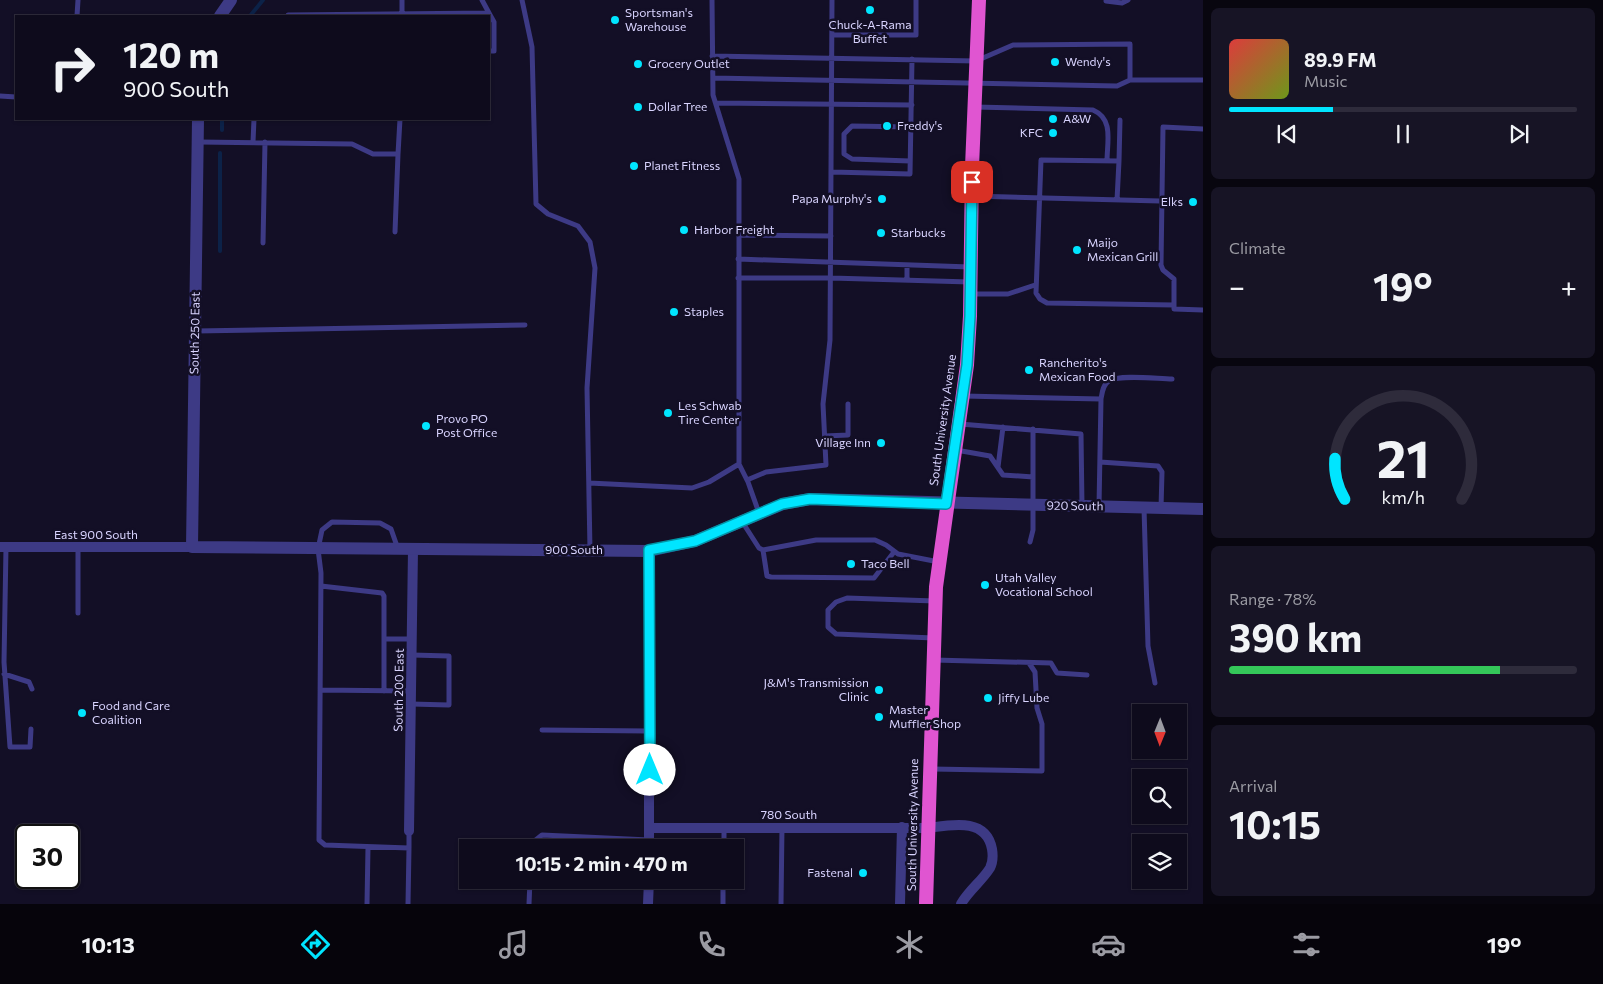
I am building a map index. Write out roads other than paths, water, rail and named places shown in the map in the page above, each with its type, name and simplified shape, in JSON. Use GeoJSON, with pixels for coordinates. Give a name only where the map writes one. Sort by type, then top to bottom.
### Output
{"type":"FeatureCollection","features":[{"type":"Feature","properties":{"kind":"highway","name":"South University Avenue"},"geometry":{"type":"LineString","coordinates":[[926,904],[936,601],[946,504],[963,396],[970,288],[974,107],[979,0]]}},
{"type":"Feature","properties":{"kind":"street"},"geometry":{"type":"LineString","coordinates":[[221,15],[231,0]]}},
{"type":"Feature","properties":{"kind":"street","name":"South 250 East"},"geometry":{"type":"LineString","coordinates":[[192,547],[198,120]]}},
{"type":"Feature","properties":{"kind":"street","name":"900 South"},"geometry":{"type":"LineString","coordinates":[[192,547],[413,550],[649,550],[695,541],[782,504],[810,499],[946,504]]}},
{"type":"Feature","properties":{"kind":"street","name":"920 South"},"geometry":{"type":"LineString","coordinates":[[946,504],[1203,509]]}},
{"type":"Feature","properties":{"kind":"street","name":"East 900 South"},"geometry":{"type":"LineString","coordinates":[[3,547],[192,547]]}},
{"type":"Feature","properties":{"kind":"street","name":"South 200 East"},"geometry":{"type":"LineString","coordinates":[[409,831],[413,550]]}},
{"type":"Feature","properties":{"kind":"street"},"geometry":{"type":"LineString","coordinates":[[649,550],[649,839]]}},
{"type":"Feature","properties":{"kind":"street","name":"780 South"},"geometry":{"type":"LineString","coordinates":[[650,828],[928,828],[965,823],[981,830],[990,840],[993,855],[990,867],[961,904]]}},
{"type":"Feature","properties":{"kind":"street"},"geometry":{"type":"LineString","coordinates":[[900,904],[902,827]]}},
{"type":"Feature","properties":{"kind":"street"},"geometry":{"type":"LineString","coordinates":[[648,904],[649,889]]}},
{"type":"Feature","properties":{"kind":"lane"},"geometry":{"type":"LineString","coordinates":[[77,15],[78,0]]}},
{"type":"Feature","properties":{"kind":"lane"},"geometry":{"type":"LineString","coordinates":[[402,0],[402,14]]}},
{"type":"Feature","properties":{"kind":"lane"},"geometry":{"type":"LineString","coordinates":[[482,0],[494,22],[494,51],[490,51]]}},
{"type":"Feature","properties":{"kind":"lane"},"geometry":{"type":"LineString","coordinates":[[522,0],[532,47],[536,204],[548,214],[578,226],[590,242],[595,268],[588,388],[590,550]]}},
{"type":"Feature","properties":{"kind":"lane"},"geometry":{"type":"LineString","coordinates":[[712,0],[712,56],[716,103],[739,179],[738,464],[747,480],[759,514]]}},
{"type":"Feature","properties":{"kind":"lane"},"geometry":{"type":"LineString","coordinates":[[747,480],[766,472],[826,465],[823,404],[830,340],[832,0]]}},
{"type":"Feature","properties":{"kind":"lane"},"geometry":{"type":"LineString","coordinates":[[832,35],[916,35],[916,0]]}},
{"type":"Feature","properties":{"kind":"lane"},"geometry":{"type":"LineString","coordinates":[[1106,2],[1128,0]]}},
{"type":"Feature","properties":{"kind":"lane"},"geometry":{"type":"LineString","coordinates":[[288,15],[489,13]]}},
{"type":"Feature","properties":{"kind":"lane"},"geometry":{"type":"LineString","coordinates":[[712,56],[976,61],[1013,45],[1130,44],[1130,80]]}},
{"type":"Feature","properties":{"kind":"lane"},"geometry":{"type":"LineString","coordinates":[[832,172],[910,174],[912,59]]}},
{"type":"Feature","properties":{"kind":"lane"},"geometry":{"type":"LineString","coordinates":[[713,78],[913,80],[1117,86],[1130,80],[1203,80]]}},
{"type":"Feature","properties":{"kind":"lane"},"geometry":{"type":"LineString","coordinates":[[0,96],[15,97]]}},
{"type":"Feature","properties":{"kind":"lane"},"geometry":{"type":"LineString","coordinates":[[716,103],[912,105]]}},
{"type":"Feature","properties":{"kind":"lane"},"geometry":{"type":"LineString","coordinates":[[974,107],[1093,110],[1102,114],[1106,120],[1107,161]]}},
{"type":"Feature","properties":{"kind":"lane"},"geometry":{"type":"LineString","coordinates":[[253,142],[254,120]]}},
{"type":"Feature","properties":{"kind":"lane"},"geometry":{"type":"LineString","coordinates":[[396,232],[400,120]]}},
{"type":"Feature","properties":{"kind":"lane"},"geometry":{"type":"LineString","coordinates":[[1117,200],[1120,120]]}},
{"type":"Feature","properties":{"kind":"lane"},"geometry":{"type":"LineString","coordinates":[[910,161],[852,159],[844,154],[844,134],[852,126],[911,127]]}},
{"type":"Feature","properties":{"kind":"lane"},"geometry":{"type":"LineString","coordinates":[[1174,306],[1174,279],[1166,274],[1161,265],[1160,201],[1163,127],[1203,129]]}},
{"type":"Feature","properties":{"kind":"lane"},"geometry":{"type":"LineString","coordinates":[[198,142],[352,144],[373,154],[398,154]]}},
{"type":"Feature","properties":{"kind":"lane"},"geometry":{"type":"LineString","coordinates":[[263,243],[265,142]]}},
{"type":"Feature","properties":{"kind":"lane"},"geometry":{"type":"LineString","coordinates":[[1119,161],[1041,160],[1036,293],[1040,299],[1047,303],[1146,303],[1174,306],[1174,309],[1203,310]]}},
{"type":"Feature","properties":{"kind":"lane"},"geometry":{"type":"LineString","coordinates":[[972,196],[1160,201]]}},
{"type":"Feature","properties":{"kind":"lane"},"geometry":{"type":"LineString","coordinates":[[738,235],[831,236]]}},
{"type":"Feature","properties":{"kind":"lane"},"geometry":{"type":"LineString","coordinates":[[738,259],[971,267]]}},
{"type":"Feature","properties":{"kind":"lane"},"geometry":{"type":"LineString","coordinates":[[907,265],[907,280]]}},
{"type":"Feature","properties":{"kind":"lane"},"geometry":{"type":"LineString","coordinates":[[738,278],[907,280],[1008,294],[1036,284]]}},
{"type":"Feature","properties":{"kind":"lane"},"geometry":{"type":"LineString","coordinates":[[195,331],[526,325]]}},
{"type":"Feature","properties":{"kind":"lane"},"geometry":{"type":"LineString","coordinates":[[1099,507],[1101,399],[1104,385],[1118,378],[1172,379]]}},
{"type":"Feature","properties":{"kind":"lane"},"geometry":{"type":"LineString","coordinates":[[963,396],[1101,399]]}},
{"type":"Feature","properties":{"kind":"lane"},"geometry":{"type":"LineString","coordinates":[[825,436],[848,435],[848,404]]}},
{"type":"Feature","properties":{"kind":"lane"},"geometry":{"type":"LineString","coordinates":[[959,424],[1082,434],[1082,506]]}},
{"type":"Feature","properties":{"kind":"lane"},"geometry":{"type":"LineString","coordinates":[[998,467],[1003,427]]}},
{"type":"Feature","properties":{"kind":"lane"},"geometry":{"type":"LineString","coordinates":[[1030,542],[1033,429]]}},
{"type":"Feature","properties":{"kind":"lane"},"geometry":{"type":"LineString","coordinates":[[955,450],[990,456],[1004,475],[1033,477]]}},
{"type":"Feature","properties":{"kind":"lane"},"geometry":{"type":"LineString","coordinates":[[1100,462],[1151,463],[1158,466],[1162,472],[1161,508]]}},
{"type":"Feature","properties":{"kind":"lane"},"geometry":{"type":"LineString","coordinates":[[589,483],[692,488],[709,482],[738,464]]}},
{"type":"Feature","properties":{"kind":"lane"},"geometry":{"type":"LineString","coordinates":[[1144,508],[1148,646],[1154,683]]}},
{"type":"Feature","properties":{"kind":"lane"},"geometry":{"type":"LineString","coordinates":[[742,521],[758,548],[763,550],[816,540],[875,540],[886,544],[894,552],[939,562]]}},
{"type":"Feature","properties":{"kind":"lane"},"geometry":{"type":"LineString","coordinates":[[399,549],[391,529],[380,523],[332,522],[322,530],[318,549],[321,586],[319,840],[325,846],[409,848]]}},
{"type":"Feature","properties":{"kind":"lane"},"geometry":{"type":"LineString","coordinates":[[3,547],[4,674],[10,747],[30,747],[31,729]]}},
{"type":"Feature","properties":{"kind":"lane"},"geometry":{"type":"LineString","coordinates":[[78,547],[78,613]]}},
{"type":"Feature","properties":{"kind":"lane"},"geometry":{"type":"LineString","coordinates":[[763,550],[767,576],[771,578],[874,578],[894,552]]}},
{"type":"Feature","properties":{"kind":"lane"},"geometry":{"type":"LineString","coordinates":[[321,586],[382,593],[384,596],[384,691]]}},
{"type":"Feature","properties":{"kind":"lane"},"geometry":{"type":"LineString","coordinates":[[934,638],[836,634],[828,627],[828,610],[836,602],[847,598],[936,601]]}},
{"type":"Feature","properties":{"kind":"lane"},"geometry":{"type":"LineString","coordinates":[[384,639],[412,639]]}},
{"type":"Feature","properties":{"kind":"lane"},"geometry":{"type":"LineString","coordinates":[[411,704],[449,705],[449,656],[412,655]]}},
{"type":"Feature","properties":{"kind":"lane"},"geometry":{"type":"LineString","coordinates":[[933,660],[1051,663],[1057,673],[1087,675]]}},
{"type":"Feature","properties":{"kind":"lane"},"geometry":{"type":"LineString","coordinates":[[929,769],[1042,771],[1042,724],[1037,708],[1035,672],[1029,663]]}},
{"type":"Feature","properties":{"kind":"lane"},"geometry":{"type":"LineString","coordinates":[[4,674],[28,682],[32,689]]}},
{"type":"Feature","properties":{"kind":"lane"},"geometry":{"type":"LineString","coordinates":[[320,690],[411,692]]}},
{"type":"Feature","properties":{"kind":"lane"},"geometry":{"type":"LineString","coordinates":[[542,730],[649,731]]}},
{"type":"Feature","properties":{"kind":"lane"},"geometry":{"type":"LineString","coordinates":[[781,904],[782,827]]}},
{"type":"Feature","properties":{"kind":"lane"},"geometry":{"type":"LineString","coordinates":[[724,828],[724,839]]}},
{"type":"Feature","properties":{"kind":"lane"},"geometry":{"type":"LineString","coordinates":[[408,904],[409,831]]}},
{"type":"Feature","properties":{"kind":"lane"},"geometry":{"type":"LineString","coordinates":[[537,839],[542,835],[590,839]]}},
{"type":"Feature","properties":{"kind":"lane"},"geometry":{"type":"LineString","coordinates":[[368,847],[368,904]]}},
{"type":"Feature","properties":{"kind":"lane"},"geometry":{"type":"LineString","coordinates":[[529,904],[530,889]]}},
{"type":"Feature","properties":{"kind":"lane"},"geometry":{"type":"LineString","coordinates":[[723,889],[723,904]]}},
{"type":"Feature","properties":{"kind":"waterway"},"geometry":{"type":"LineString","coordinates":[[251,15],[263,0]]}},
{"type":"Feature","properties":{"kind":"waterway"},"geometry":{"type":"LineString","coordinates":[[222,120],[222,130]]}},
{"type":"Feature","properties":{"kind":"waterway"},"geometry":{"type":"LineString","coordinates":[[220,153],[220,251]]}},
{"type":"Feature","properties":{"kind":"place","name":"Chuck-A-Rama Buffet"},"geometry":{"type":"Point","coordinates":[870,10]}},
{"type":"Feature","properties":{"kind":"place","name":"Sportsman's Warehouse"},"geometry":{"type":"Point","coordinates":[615,20]}},
{"type":"Feature","properties":{"kind":"place","name":"Wendy's"},"geometry":{"type":"Point","coordinates":[1055,62]}},
{"type":"Feature","properties":{"kind":"place","name":"Grocery Outlet"},"geometry":{"type":"Point","coordinates":[638,64]}},
{"type":"Feature","properties":{"kind":"place","name":"Dollar Tree"},"geometry":{"type":"Point","coordinates":[638,107]}},
{"type":"Feature","properties":{"kind":"place","name":"A&W"},"geometry":{"type":"Point","coordinates":[1053,119]}},
{"type":"Feature","properties":{"kind":"place","name":"Freddy's"},"geometry":{"type":"Point","coordinates":[887,126]}},
{"type":"Feature","properties":{"kind":"place","name":"KFC"},"geometry":{"type":"Point","coordinates":[1053,133]}},
{"type":"Feature","properties":{"kind":"place","name":"Planet Fitness"},"geometry":{"type":"Point","coordinates":[634,166]}},
{"type":"Feature","properties":{"kind":"place","name":"Papa Murphy's"},"geometry":{"type":"Point","coordinates":[882,199]}},
{"type":"Feature","properties":{"kind":"place","name":"Elks"},"geometry":{"type":"Point","coordinates":[1193,202]}},
{"type":"Feature","properties":{"kind":"place","name":"Harbor Freight"},"geometry":{"type":"Point","coordinates":[684,230]}},
{"type":"Feature","properties":{"kind":"place","name":"Starbucks"},"geometry":{"type":"Point","coordinates":[881,233]}},
{"type":"Feature","properties":{"kind":"place","name":"Maijo Mexican Grill"},"geometry":{"type":"Point","coordinates":[1077,250]}},
{"type":"Feature","properties":{"kind":"place","name":"Staples"},"geometry":{"type":"Point","coordinates":[674,312]}},
{"type":"Feature","properties":{"kind":"place","name":"Rancherito's Mexican Food"},"geometry":{"type":"Point","coordinates":[1029,370]}},
{"type":"Feature","properties":{"kind":"place","name":"Les Schwab Tire Center"},"geometry":{"type":"Point","coordinates":[668,413]}},
{"type":"Feature","properties":{"kind":"place","name":"Provo PO Post Office"},"geometry":{"type":"Point","coordinates":[426,426]}},
{"type":"Feature","properties":{"kind":"place","name":"Village Inn"},"geometry":{"type":"Point","coordinates":[881,443]}},
{"type":"Feature","properties":{"kind":"place","name":"Taco Bell"},"geometry":{"type":"Point","coordinates":[851,564]}},
{"type":"Feature","properties":{"kind":"place","name":"Utah Valley Vocational School"},"geometry":{"type":"Point","coordinates":[985,585]}},
{"type":"Feature","properties":{"kind":"place","name":"J&M's Transmission Clinic"},"geometry":{"type":"Point","coordinates":[879,690]}},
{"type":"Feature","properties":{"kind":"place","name":"Jiffy Lube"},"geometry":{"type":"Point","coordinates":[988,698]}},
{"type":"Feature","properties":{"kind":"place","name":"Food and Care Coalition"},"geometry":{"type":"Point","coordinates":[82,713]}},
{"type":"Feature","properties":{"kind":"place","name":"Master Muffler Shop"},"geometry":{"type":"Point","coordinates":[879,717]}},
{"type":"Feature","properties":{"kind":"place","name":"Fastenal"},"geometry":{"type":"Point","coordinates":[863,873]}}]}
